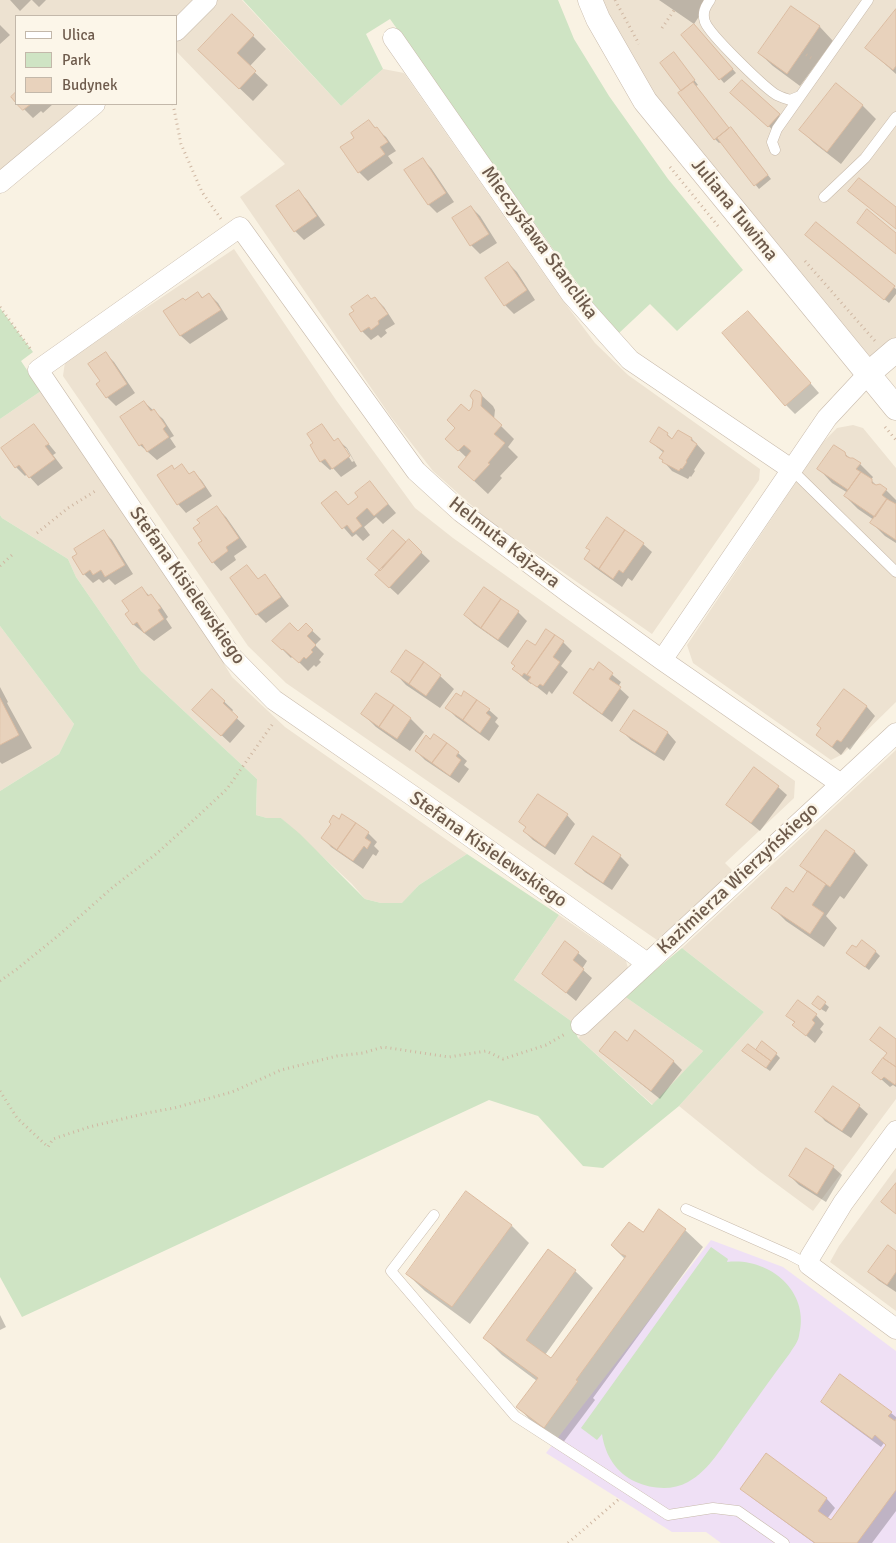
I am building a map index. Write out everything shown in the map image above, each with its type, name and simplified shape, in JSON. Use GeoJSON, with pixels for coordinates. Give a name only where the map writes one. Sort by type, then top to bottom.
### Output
{"type":"FeatureCollection","features":[{"type":"Feature","properties":{"kind":"street"},"geometry":{"type":"LineString","coordinates":[[178,28],[207,0]]}},
{"type":"Feature","properties":{"kind":"street","name":"Juliana Tuwima"},"geometry":{"type":"LineString","coordinates":[[590,0],[598,19],[645,101],[896,408]]}},
{"type":"Feature","properties":{"kind":"street","name":"Mieczysława Stanclika"},"geometry":{"type":"LineString","coordinates":[[393,38],[571,294],[630,360],[791,469]]}},
{"type":"Feature","properties":{"kind":"street"},"geometry":{"type":"LineString","coordinates":[[0,183],[94,105]]}},
{"type":"Feature","properties":{"kind":"street"},"geometry":{"type":"LineString","coordinates":[[43,366],[236,230]]}},
{"type":"Feature","properties":{"kind":"street","name":"Helmuta Kajzara"},"geometry":{"type":"LineString","coordinates":[[236,230],[416,471],[461,512],[662,660],[841,784]]}},
{"type":"Feature","properties":{"kind":"street"},"geometry":{"type":"LineString","coordinates":[[662,660],[827,418],[868,374],[887,348]]}},
{"type":"Feature","properties":{"kind":"street","name":"Stefana Kisielewskiego"},"geometry":{"type":"LineString","coordinates":[[43,366],[38,370],[232,657],[274,700],[647,963]]}},
{"type":"Feature","properties":{"kind":"street","name":"Kazimierza Wierzyńskiego"},"geometry":{"type":"LineString","coordinates":[[581,1025],[896,733]]}},
{"type":"Feature","properties":{"kind":"street"},"geometry":{"type":"LineString","coordinates":[[896,1131],[843,1203],[810,1257],[809,1264],[896,1329]]}},
{"type":"Feature","properties":{"kind":"lane"},"geometry":{"type":"LineString","coordinates":[[710,0],[703,13],[705,22],[712,33],[750,72],[774,93],[790,100],[800,96]]}},
{"type":"Feature","properties":{"kind":"lane"},"geometry":{"type":"LineString","coordinates":[[775,150],[772,142],[773,136],[868,0]]}},
{"type":"Feature","properties":{"kind":"lane"},"geometry":{"type":"LineString","coordinates":[[824,197],[865,158],[896,117]]}},
{"type":"Feature","properties":{"kind":"lane"},"geometry":{"type":"LineString","coordinates":[[791,469],[896,572]]}},
{"type":"Feature","properties":{"kind":"lane"},"geometry":{"type":"LineString","coordinates":[[686,1209],[809,1264]]}},
{"type":"Feature","properties":{"kind":"lane"},"geometry":{"type":"LineString","coordinates":[[434,1215],[391,1272],[514,1416],[668,1516],[713,1508],[738,1511],[784,1543]]}},
{"type":"Feature","properties":{"kind":"path"},"geometry":{"type":"LineString","coordinates":[[615,0],[643,51]]}},
{"type":"Feature","properties":{"kind":"path"},"geometry":{"type":"LineString","coordinates":[[662,28],[675,9]]}},
{"type":"Feature","properties":{"kind":"path"},"geometry":{"type":"LineString","coordinates":[[173,105],[181,144],[202,192],[236,230]]}},
{"type":"Feature","properties":{"kind":"path"},"geometry":{"type":"LineString","coordinates":[[804,260],[866,330],[887,348]]}},
{"type":"Feature","properties":{"kind":"path"},"geometry":{"type":"LineString","coordinates":[[0,307],[43,366]]}},
{"type":"Feature","properties":{"kind":"path"},"geometry":{"type":"LineString","coordinates":[[37,533],[68,508],[113,480]]}},
{"type":"Feature","properties":{"kind":"path"},"geometry":{"type":"LineString","coordinates":[[0,566],[12,555]]}},
{"type":"Feature","properties":{"kind":"path"},"geometry":{"type":"LineString","coordinates":[[0,981],[60,935],[113,887],[156,854],[227,789],[284,708]]}},
{"type":"Feature","properties":{"kind":"path"},"geometry":{"type":"LineString","coordinates":[[0,1091],[17,1118],[48,1147],[53,1139],[89,1127],[174,1108],[232,1092],[281,1070],[337,1056],[363,1053],[383,1047],[449,1057],[486,1051],[503,1060],[546,1045],[581,1025]]}},
{"type":"Feature","properties":{"kind":"path"},"geometry":{"type":"LineString","coordinates":[[568,1543],[629,1490]]}},
{"type":"Feature","properties":{"kind":"shaded area"},"geometry":{"type":"Polygon","coordinates":[[[0,0],[194,0],[178,16],[15,15],[15,105],[81,105],[0,172],[0,0]]]}},
{"type":"Feature","properties":{"kind":"shaded area"},"geometry":{"type":"Polygon","coordinates":[[[216,0],[242,0],[341,106],[383,69],[404,73],[558,294],[595,343],[628,375],[760,469],[759,480],[652,634],[489,521],[433,471],[391,417],[240,197],[285,164],[178,53],[178,37],[216,0]]]}},
{"type":"Feature","properties":{"kind":"shaded area"},"geometry":{"type":"Polygon","coordinates":[[[590,0],[896,0],[896,350],[868,374],[645,101],[590,0]]]}},
{"type":"Feature","properties":{"kind":"shaded area"},"geometry":{"type":"Polygon","coordinates":[[[234,249],[336,400],[415,508],[453,538],[795,781],[794,798],[725,863],[733,871],[657,940],[286,683],[248,646],[63,376],[65,362],[234,249]]]}},
{"type":"Feature","properties":{"kind":"shaded area"},"geometry":{"type":"Polygon","coordinates":[[[41,391],[166,568],[232,677],[285,727],[467,854],[419,885],[403,903],[381,903],[365,899],[352,884],[281,818],[267,818],[256,815],[257,779],[141,671],[76,577],[68,559],[0,515],[0,419],[41,391]]]}},
{"type":"Feature","properties":{"kind":"shaded area"},"geometry":{"type":"Polygon","coordinates":[[[853,425],[863,428],[896,468],[896,702],[843,754],[831,760],[693,663],[687,645],[822,443],[837,428],[853,425]]]}},
{"type":"Feature","properties":{"kind":"shaded area"},"geometry":{"type":"Polygon","coordinates":[[[0,626],[74,724],[59,754],[0,791],[0,626]]]}},
{"type":"Feature","properties":{"kind":"shaded area"},"geometry":{"type":"Polygon","coordinates":[[[896,750],[896,1099],[813,1211],[759,1171],[679,1106],[764,1012],[682,948],[896,750]]]}},
{"type":"Feature","properties":{"kind":"shaded area"},"geometry":{"type":"Polygon","coordinates":[[[559,915],[626,961],[628,968],[571,1021],[514,980],[559,915]]]}},
{"type":"Feature","properties":{"kind":"shaded area"},"geometry":{"type":"Polygon","coordinates":[[[624,996],[703,1051],[653,1105],[578,1038],[624,996]]]}},
{"type":"Feature","properties":{"kind":"shaded area"},"geometry":{"type":"Polygon","coordinates":[[[896,1168],[896,1311],[830,1262],[839,1246],[896,1168]]]}},
{"type":"Feature","properties":{"kind":"shaded area"},"geometry":{"type":"Polygon","coordinates":[[[711,1240],[783,1267],[896,1351],[896,1543],[721,1543],[706,1532],[672,1532],[546,1453],[711,1240]]]}},
{"type":"Feature","properties":{"kind":"green space"},"geometry":{"type":"Polygon","coordinates":[[[243,0],[558,0],[574,39],[609,96],[668,179],[743,270],[677,331],[650,304],[618,334],[577,283],[390,19],[366,34],[383,69],[341,106],[243,0]]]}},
{"type":"Feature","properties":{"kind":"green space"},"geometry":{"type":"Polygon","coordinates":[[[0,308],[33,352],[21,361],[41,391],[0,419],[0,308]]]}},
{"type":"Feature","properties":{"kind":"green space"},"geometry":{"type":"Polygon","coordinates":[[[0,515],[68,559],[76,577],[141,671],[257,779],[256,815],[267,818],[281,818],[300,834],[365,899],[381,903],[402,903],[419,885],[467,854],[559,915],[514,980],[571,1021],[578,1038],[652,1105],[703,1051],[624,996],[682,948],[764,1012],[679,1106],[603,1168],[583,1166],[538,1116],[489,1100],[22,1317],[0,1277],[0,791],[59,754],[74,724],[0,626],[0,515]]]}},
{"type":"Feature","properties":{"kind":"green space"},"geometry":{"type":"Polygon","coordinates":[[[711,1247],[728,1259],[727,1262],[743,1262],[758,1265],[771,1271],[793,1291],[799,1305],[801,1320],[797,1343],[703,1471],[688,1482],[675,1487],[649,1486],[636,1482],[617,1468],[609,1456],[602,1434],[597,1440],[581,1428],[711,1247]]]}},
{"type":"Feature","properties":{"kind":"building"},"geometry":{"type":"Polygon","coordinates":[[[791,6],[820,26],[787,74],[758,53],[791,6]]]}},
{"type":"Feature","properties":{"kind":"building"},"geometry":{"type":"Polygon","coordinates":[[[896,9],[896,66],[893,70],[865,48],[896,9]]]}},
{"type":"Feature","properties":{"kind":"building"},"geometry":{"type":"Polygon","coordinates":[[[232,14],[254,35],[237,53],[256,71],[239,89],[198,50],[232,14]]]}},
{"type":"Feature","properties":{"kind":"building"},"geometry":{"type":"Polygon","coordinates":[[[694,24],[733,69],[719,80],[681,35],[694,24]]]}},
{"type":"Feature","properties":{"kind":"building"},"geometry":{"type":"Polygon","coordinates":[[[674,52],[695,80],[681,91],[660,63],[674,52]]]}},
{"type":"Feature","properties":{"kind":"building"},"geometry":{"type":"Polygon","coordinates":[[[742,80],[780,114],[768,127],[730,93],[742,80]]]}},
{"type":"Feature","properties":{"kind":"building"},"geometry":{"type":"Polygon","coordinates":[[[693,82],[729,128],[714,140],[678,93],[693,82]]]}},
{"type":"Feature","properties":{"kind":"building"},"geometry":{"type":"Polygon","coordinates":[[[836,83],[863,105],[827,152],[799,130],[836,83]]]}},
{"type":"Feature","properties":{"kind":"building"},"geometry":{"type":"Polygon","coordinates":[[[15,93],[15,102],[11,97],[15,93]]]}},
{"type":"Feature","properties":{"kind":"building"},"geometry":{"type":"Polygon","coordinates":[[[18,105],[30,105],[23,110],[18,105]]]}},
{"type":"Feature","properties":{"kind":"building"},"geometry":{"type":"Polygon","coordinates":[[[369,120],[388,142],[380,147],[385,154],[358,173],[340,147],[354,138],[351,133],[369,120]]]}},
{"type":"Feature","properties":{"kind":"building"},"geometry":{"type":"Polygon","coordinates":[[[731,127],[768,175],[754,186],[717,138],[731,127]]]}},
{"type":"Feature","properties":{"kind":"building"},"geometry":{"type":"Polygon","coordinates":[[[423,158],[446,193],[428,205],[404,170],[423,158]]]}},
{"type":"Feature","properties":{"kind":"building"},"geometry":{"type":"Polygon","coordinates":[[[859,178],[896,207],[896,229],[848,191],[859,178]]]}},
{"type":"Feature","properties":{"kind":"building"},"geometry":{"type":"Polygon","coordinates":[[[299,190],[317,216],[294,232],[276,206],[299,190]]]}},
{"type":"Feature","properties":{"kind":"building"},"geometry":{"type":"Polygon","coordinates":[[[471,206],[489,234],[470,246],[452,218],[471,206]]]}},
{"type":"Feature","properties":{"kind":"building"},"geometry":{"type":"Polygon","coordinates":[[[867,209],[896,233],[896,254],[857,223],[867,209]]]}},
{"type":"Feature","properties":{"kind":"building"},"geometry":{"type":"Polygon","coordinates":[[[816,222],[895,286],[884,300],[805,235],[816,222]]]}},
{"type":"Feature","properties":{"kind":"building"},"geometry":{"type":"Polygon","coordinates":[[[508,262],[527,290],[504,306],[485,278],[508,262]]]}},
{"type":"Feature","properties":{"kind":"building"},"geometry":{"type":"Polygon","coordinates":[[[198,292],[202,298],[209,293],[221,310],[180,336],[163,311],[183,298],[185,300],[198,292]]]}},
{"type":"Feature","properties":{"kind":"building"},"geometry":{"type":"Polygon","coordinates":[[[368,295],[371,299],[375,297],[388,314],[378,321],[379,324],[371,330],[369,327],[361,332],[349,314],[354,311],[351,307],[368,295]]]}},
{"type":"Feature","properties":{"kind":"building"},"geometry":{"type":"Polygon","coordinates":[[[748,311],[811,383],[785,406],[722,333],[748,311]]]}},
{"type":"Feature","properties":{"kind":"building"},"geometry":{"type":"Polygon","coordinates":[[[106,352],[127,384],[106,398],[96,384],[100,381],[88,364],[106,352]]]}},
{"type":"Feature","properties":{"kind":"building"},"geometry":{"type":"Polygon","coordinates":[[[475,390],[480,392],[482,396],[481,406],[502,425],[494,434],[505,443],[488,463],[490,464],[474,481],[458,467],[471,451],[464,445],[458,451],[445,439],[455,428],[447,420],[461,404],[469,411],[473,400],[470,396],[475,390]]]}},
{"type":"Feature","properties":{"kind":"building"},"geometry":{"type":"Polygon","coordinates":[[[144,401],[151,411],[154,409],[166,426],[163,429],[169,437],[147,452],[142,444],[139,446],[120,417],[144,401]]]}},
{"type":"Feature","properties":{"kind":"building"},"geometry":{"type":"Polygon","coordinates":[[[34,424],[49,444],[45,446],[55,459],[29,478],[19,465],[15,468],[1,448],[34,424]]]}},
{"type":"Feature","properties":{"kind":"building"},"geometry":{"type":"Polygon","coordinates":[[[322,424],[334,441],[338,438],[350,456],[332,469],[325,459],[320,462],[310,445],[313,443],[307,434],[322,424]]]}},
{"type":"Feature","properties":{"kind":"building"},"geometry":{"type":"Polygon","coordinates":[[[659,427],[668,433],[667,435],[672,439],[678,430],[692,438],[691,440],[697,444],[687,462],[679,471],[662,462],[663,460],[659,458],[664,451],[650,442],[659,427]]]}},
{"type":"Feature","properties":{"kind":"building"},"geometry":{"type":"Polygon","coordinates":[[[834,445],[845,452],[846,456],[861,463],[856,469],[861,472],[848,490],[817,469],[834,445]]]}},
{"type":"Feature","properties":{"kind":"building"},"geometry":{"type":"Polygon","coordinates":[[[182,464],[189,474],[194,471],[205,487],[177,505],[157,475],[172,465],[174,469],[182,464]]]}},
{"type":"Feature","properties":{"kind":"building"},"geometry":{"type":"Polygon","coordinates":[[[861,472],[872,479],[872,483],[880,484],[887,489],[882,495],[887,499],[875,517],[844,496],[861,472]]]}},
{"type":"Feature","properties":{"kind":"building"},"geometry":{"type":"Polygon","coordinates":[[[370,481],[388,504],[374,516],[367,508],[356,518],[362,526],[353,533],[347,525],[342,529],[321,503],[336,491],[348,505],[358,497],[355,493],[370,481]]]}},
{"type":"Feature","properties":{"kind":"building"},"geometry":{"type":"Polygon","coordinates":[[[887,499],[896,504],[896,540],[870,523],[887,499]]]}},
{"type":"Feature","properties":{"kind":"building"},"geometry":{"type":"Polygon","coordinates":[[[217,506],[239,538],[226,547],[228,551],[212,563],[198,543],[202,541],[193,528],[200,523],[197,520],[217,506]]]}},
{"type":"Feature","properties":{"kind":"building"},"geometry":{"type":"Polygon","coordinates":[[[607,517],[625,530],[599,569],[584,559],[590,550],[586,548],[607,517]]]}},
{"type":"Feature","properties":{"kind":"building"},"geometry":{"type":"Polygon","coordinates":[[[104,530],[125,565],[105,577],[101,570],[93,575],[90,570],[83,575],[72,557],[77,554],[74,549],[104,530]]]}},
{"type":"Feature","properties":{"kind":"building"},"geometry":{"type":"Polygon","coordinates":[[[393,530],[406,542],[380,571],[367,559],[393,530]]]}},
{"type":"Feature","properties":{"kind":"building"},"geometry":{"type":"Polygon","coordinates":[[[625,530],[644,543],[623,573],[619,570],[613,579],[599,569],[625,530]]]}},
{"type":"Feature","properties":{"kind":"building"},"geometry":{"type":"Polygon","coordinates":[[[409,539],[422,552],[389,588],[375,575],[409,539]]]}},
{"type":"Feature","properties":{"kind":"building"},"geometry":{"type":"Polygon","coordinates":[[[247,565],[258,579],[265,574],[281,597],[256,615],[230,578],[247,565]]]}},
{"type":"Feature","properties":{"kind":"building"},"geometry":{"type":"Polygon","coordinates":[[[142,587],[148,596],[151,594],[161,608],[158,610],[164,619],[144,633],[137,622],[133,625],[125,614],[129,611],[122,601],[142,587]]]}},
{"type":"Feature","properties":{"kind":"building"},"geometry":{"type":"Polygon","coordinates":[[[484,587],[501,599],[481,628],[464,615],[484,587]]]}},
{"type":"Feature","properties":{"kind":"building"},"geometry":{"type":"Polygon","coordinates":[[[501,599],[519,611],[498,640],[481,628],[501,599]]]}},
{"type":"Feature","properties":{"kind":"building"},"geometry":{"type":"Polygon","coordinates":[[[290,623],[298,631],[306,623],[313,630],[307,636],[316,645],[311,650],[313,652],[306,659],[304,657],[299,663],[272,641],[290,623]]]}},
{"type":"Feature","properties":{"kind":"building"},"geometry":{"type":"Polygon","coordinates":[[[546,629],[555,635],[527,675],[524,673],[522,676],[512,669],[515,666],[511,663],[527,640],[535,645],[546,629]]]}},
{"type":"Feature","properties":{"kind":"building"},"geometry":{"type":"Polygon","coordinates":[[[555,635],[564,641],[553,657],[560,662],[543,686],[540,684],[537,687],[528,681],[531,677],[527,675],[555,635]]]}},
{"type":"Feature","properties":{"kind":"building"},"geometry":{"type":"Polygon","coordinates":[[[406,650],[424,662],[409,684],[391,672],[406,650]]]}},
{"type":"Feature","properties":{"kind":"building"},"geometry":{"type":"Polygon","coordinates":[[[424,662],[441,675],[426,696],[409,684],[424,662]]]}},
{"type":"Feature","properties":{"kind":"building"},"geometry":{"type":"Polygon","coordinates":[[[599,662],[613,673],[609,679],[621,687],[602,714],[573,693],[590,668],[593,670],[599,662]]]}},
{"type":"Feature","properties":{"kind":"building"},"geometry":{"type":"Polygon","coordinates":[[[212,689],[238,717],[221,736],[192,710],[212,689]]]}},
{"type":"Feature","properties":{"kind":"building"},"geometry":{"type":"Polygon","coordinates":[[[844,689],[867,706],[841,742],[837,740],[832,747],[816,735],[821,728],[817,725],[844,689]]]}},
{"type":"Feature","properties":{"kind":"building"},"geometry":{"type":"Polygon","coordinates":[[[464,691],[477,700],[463,720],[445,708],[456,693],[461,696],[464,691]]]}},
{"type":"Feature","properties":{"kind":"building"},"geometry":{"type":"Polygon","coordinates":[[[376,693],[394,705],[379,727],[361,714],[376,693]]]}},
{"type":"Feature","properties":{"kind":"building"},"geometry":{"type":"Polygon","coordinates":[[[0,698],[19,735],[0,745],[0,698]]]}},
{"type":"Feature","properties":{"kind":"building"},"geometry":{"type":"Polygon","coordinates":[[[477,700],[490,709],[486,713],[491,717],[480,733],[463,720],[477,700]]]}},
{"type":"Feature","properties":{"kind":"building"},"geometry":{"type":"Polygon","coordinates":[[[394,705],[411,718],[397,739],[379,727],[394,705]]]}},
{"type":"Feature","properties":{"kind":"building"},"geometry":{"type":"Polygon","coordinates":[[[634,710],[668,732],[655,753],[620,731],[634,710]]]}},
{"type":"Feature","properties":{"kind":"building"},"geometry":{"type":"Polygon","coordinates":[[[434,734],[447,743],[432,763],[415,751],[426,735],[430,739],[434,734]]]}},
{"type":"Feature","properties":{"kind":"building"},"geometry":{"type":"Polygon","coordinates":[[[447,743],[459,752],[456,756],[461,760],[450,776],[432,763],[447,743]]]}},
{"type":"Feature","properties":{"kind":"building"},"geometry":{"type":"Polygon","coordinates":[[[754,767],[779,786],[751,823],[726,805],[754,767]]]}},
{"type":"Feature","properties":{"kind":"building"},"geometry":{"type":"Polygon","coordinates":[[[538,794],[568,814],[545,847],[523,831],[526,827],[519,822],[538,794]]]}},
{"type":"Feature","properties":{"kind":"building"},"geometry":{"type":"Polygon","coordinates":[[[342,814],[356,823],[337,850],[321,838],[331,824],[329,822],[333,815],[339,819],[342,814]]]}},
{"type":"Feature","properties":{"kind":"building"},"geometry":{"type":"Polygon","coordinates":[[[356,823],[369,832],[365,838],[371,842],[367,849],[364,846],[353,861],[337,850],[356,823]]]}},
{"type":"Feature","properties":{"kind":"building"},"geometry":{"type":"Polygon","coordinates":[[[826,830],[855,851],[830,887],[800,866],[826,830]]]}},
{"type":"Feature","properties":{"kind":"building"},"geometry":{"type":"Polygon","coordinates":[[[593,836],[621,855],[603,883],[575,864],[593,836]]]}},
{"type":"Feature","properties":{"kind":"building"},"geometry":{"type":"Polygon","coordinates":[[[808,871],[826,884],[812,905],[824,913],[810,934],[771,908],[786,887],[793,892],[808,871]]]}},
{"type":"Feature","properties":{"kind":"building"},"geometry":{"type":"Polygon","coordinates":[[[862,940],[876,951],[865,967],[846,953],[852,945],[856,947],[862,940]]]}},
{"type":"Feature","properties":{"kind":"building"},"geometry":{"type":"Polygon","coordinates":[[[565,941],[579,952],[573,960],[584,969],[566,993],[542,974],[565,941]]]}},
{"type":"Feature","properties":{"kind":"building"},"geometry":{"type":"Polygon","coordinates":[[[818,996],[826,1002],[820,1010],[812,1004],[818,996]]]}},
{"type":"Feature","properties":{"kind":"building"},"geometry":{"type":"Polygon","coordinates":[[[798,1000],[817,1014],[812,1020],[815,1023],[806,1036],[792,1025],[795,1022],[786,1016],[798,1000]]]}},
{"type":"Feature","properties":{"kind":"building"},"geometry":{"type":"Polygon","coordinates":[[[880,1027],[896,1039],[896,1067],[883,1058],[887,1053],[870,1040],[880,1027]]]}},
{"type":"Feature","properties":{"kind":"building"},"geometry":{"type":"Polygon","coordinates":[[[635,1030],[674,1061],[651,1091],[599,1051],[615,1031],[627,1041],[635,1030]]]}},
{"type":"Feature","properties":{"kind":"building"},"geometry":{"type":"Polygon","coordinates":[[[762,1041],[777,1053],[771,1061],[756,1050],[762,1041]]]}},
{"type":"Feature","properties":{"kind":"building"},"geometry":{"type":"Polygon","coordinates":[[[748,1044],[771,1061],[766,1068],[742,1051],[748,1044]]]}},
{"type":"Feature","properties":{"kind":"building"},"geometry":{"type":"Polygon","coordinates":[[[883,1058],[896,1067],[895,1085],[884,1077],[881,1080],[872,1073],[883,1058]]]}},
{"type":"Feature","properties":{"kind":"building"},"geometry":{"type":"Polygon","coordinates":[[[833,1086],[860,1105],[842,1131],[815,1112],[833,1086]]]}},
{"type":"Feature","properties":{"kind":"building"},"geometry":{"type":"Polygon","coordinates":[[[806,1148],[834,1166],[817,1194],[789,1176],[806,1148]]]}},
{"type":"Feature","properties":{"kind":"building"},"geometry":{"type":"Polygon","coordinates":[[[896,1183],[896,1214],[881,1202],[896,1183]]]}},
{"type":"Feature","properties":{"kind":"building"},"geometry":{"type":"Polygon","coordinates":[[[466,1191],[512,1225],[452,1307],[406,1274],[466,1191]]]}},
{"type":"Feature","properties":{"kind":"building"},"geometry":{"type":"Polygon","coordinates":[[[659,1209],[686,1229],[576,1380],[578,1381],[544,1428],[516,1407],[538,1378],[483,1338],[548,1249],[576,1270],[526,1340],[551,1358],[626,1256],[611,1245],[629,1222],[643,1232],[659,1209]]]}},
{"type":"Feature","properties":{"kind":"building"},"geometry":{"type":"Polygon","coordinates":[[[888,1245],[896,1251],[896,1272],[887,1285],[868,1272],[888,1245]]]}},
{"type":"Feature","properties":{"kind":"building"},"geometry":{"type":"Polygon","coordinates":[[[840,1374],[892,1412],[888,1416],[895,1421],[896,1419],[896,1490],[857,1543],[815,1543],[740,1489],[766,1453],[827,1498],[818,1511],[831,1520],[886,1445],[875,1435],[872,1439],[821,1402],[840,1374]]]}}]}
